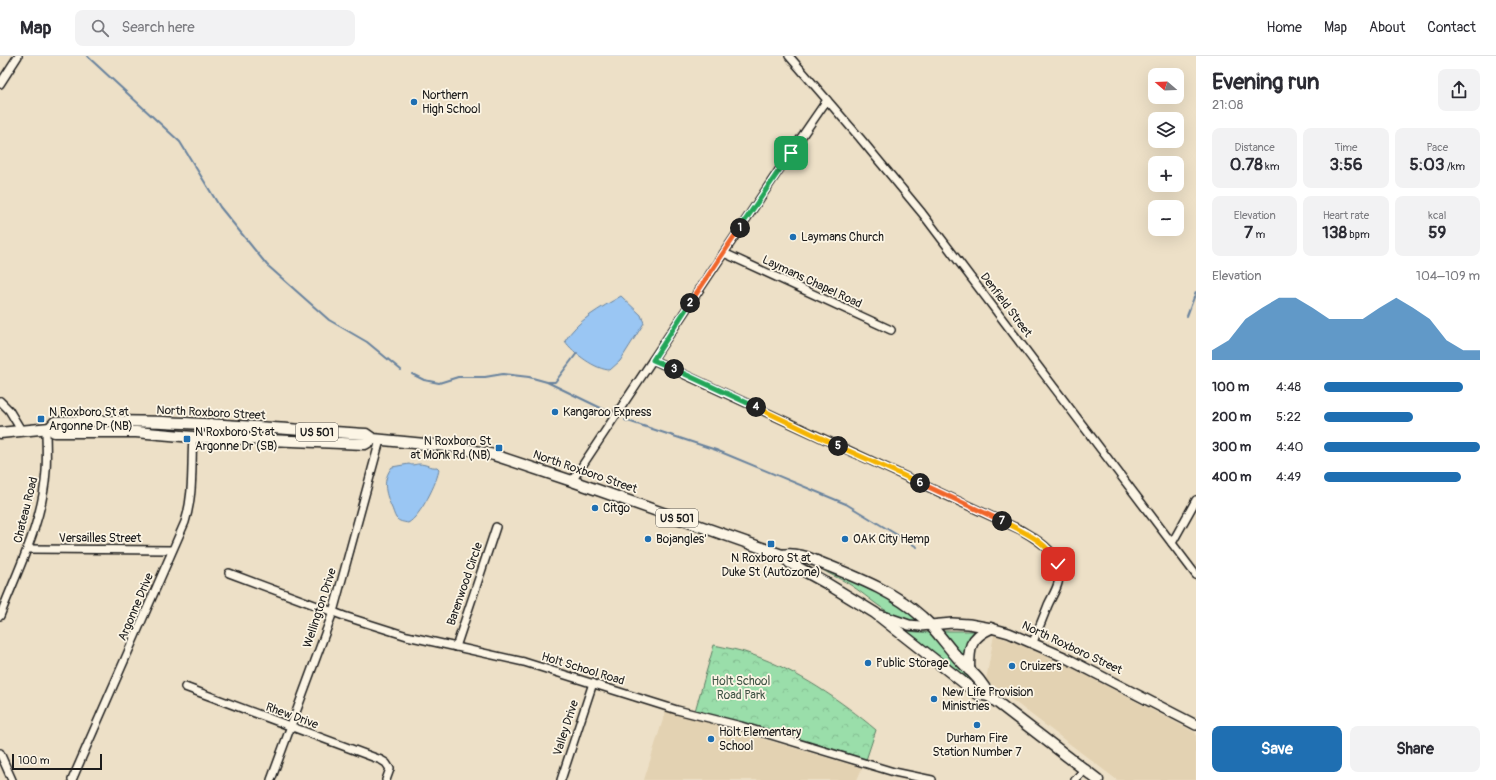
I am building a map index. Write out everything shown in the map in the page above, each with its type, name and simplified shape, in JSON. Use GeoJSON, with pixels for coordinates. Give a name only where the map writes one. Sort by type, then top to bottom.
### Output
{"type":"FeatureCollection","features":[{"type":"Feature","properties":{"kind":"highway","name":"North Roxboro Street"},"geometry":{"type":"LineString","coordinates":[[0,432],[48,428],[55,422],[71,421],[192,423],[251,428],[366,434],[377,439],[449,446],[481,452],[525,464],[782,555],[790,563],[826,583],[874,613]]}},
{"type":"Feature","properties":{"kind":"highway"},"geometry":{"type":"LineString","coordinates":[[136,432],[148,428],[184,429],[192,423]]}},
{"type":"Feature","properties":{"kind":"highway","name":"North Roxboro Street"},"geometry":{"type":"LineString","coordinates":[[48,428],[54,432],[136,432],[193,437],[365,444],[377,439]]}},
{"type":"Feature","properties":{"kind":"highway"},"geometry":{"type":"LineString","coordinates":[[193,437],[198,430],[246,432],[251,428]]}},
{"type":"Feature","properties":{"kind":"highway","name":"North Roxboro Street"},"geometry":{"type":"LineString","coordinates":[[782,555],[793,553],[884,590],[913,609],[929,625]]}},
{"type":"Feature","properties":{"kind":"highway","name":"US 501"},"geometry":{"type":"LineString","coordinates":[[874,613],[978,694],[989,696],[1098,780]]}},
{"type":"Feature","properties":{"kind":"highway","name":"US 501"},"geometry":{"type":"LineString","coordinates":[[929,625],[984,685],[989,696]]}},
{"type":"Feature","properties":{"kind":"highway"},"geometry":{"type":"LineString","coordinates":[[969,670],[969,654],[972,644],[978,635],[991,628]]}},
{"type":"Feature","properties":{"kind":"main road","name":"North Roxboro Street"},"geometry":{"type":"LineString","coordinates":[[874,613],[909,625],[960,623],[991,628],[1033,642],[1081,665],[1196,725]]}},
{"type":"Feature","properties":{"kind":"street"},"geometry":{"type":"LineString","coordinates":[[0,84],[18,56]]}},
{"type":"Feature","properties":{"kind":"street","name":"Denfield Street"},"geometry":{"type":"LineString","coordinates":[[789,56],[887,171],[943,241],[1196,575]]}},
{"type":"Feature","properties":{"kind":"street"},"geometry":{"type":"LineString","coordinates":[[572,481],[827,100]]}},
{"type":"Feature","properties":{"kind":"street","name":"Laymans Chapel Road"},"geometry":{"type":"LineString","coordinates":[[724,253],[891,330]]}},
{"type":"Feature","properties":{"kind":"street"},"geometry":{"type":"LineString","coordinates":[[653,360],[1007,524],[1036,539],[1052,552],[1058,564],[1060,574],[1056,588],[1033,642]]}},
{"type":"Feature","properties":{"kind":"street"},"geometry":{"type":"LineString","coordinates":[[0,401],[9,410],[21,430]]}},
{"type":"Feature","properties":{"kind":"street","name":"Chateau Road"},"geometry":{"type":"LineString","coordinates":[[0,616],[36,526],[46,471],[48,428]]}},
{"type":"Feature","properties":{"kind":"street","name":"Argonne Drive"},"geometry":{"type":"LineString","coordinates":[[72,780],[185,522],[192,481],[193,437]]}},
{"type":"Feature","properties":{"kind":"street","name":"Wellington Drive"},"geometry":{"type":"LineString","coordinates":[[271,780],[333,612],[377,439]]}},
{"type":"Feature","properties":{"kind":"street"},"geometry":{"type":"LineString","coordinates":[[1172,543],[1196,500]]}},
{"type":"Feature","properties":{"kind":"street","name":"Barenwood Circle"},"geometry":{"type":"LineString","coordinates":[[456,647],[496,527]]}},
{"type":"Feature","properties":{"kind":"street","name":"Versailles Street"},"geometry":{"type":"LineString","coordinates":[[28,549],[172,550]]}},
{"type":"Feature","properties":{"kind":"street","name":"Holt School Road"},"geometry":{"type":"LineString","coordinates":[[229,573],[333,612],[407,636],[524,662],[677,710],[741,726],[894,772],[932,780]]}},
{"type":"Feature","properties":{"kind":"street","name":"Valley Drive"},"geometry":{"type":"LineString","coordinates":[[561,780],[593,683]]}},
{"type":"Feature","properties":{"kind":"street","name":"Rhew Drive"},"geometry":{"type":"LineString","coordinates":[[184,688],[381,760],[386,763],[390,769],[386,780]]}},
{"type":"Feature","properties":{"kind":"street"},"geometry":{"type":"LineString","coordinates":[[0,753],[12,780]]}},
{"type":"Feature","properties":{"kind":"street"},"geometry":{"type":"LineString","coordinates":[[1075,780],[1084,770]]}},
{"type":"Feature","properties":{"kind":"shaded area"},"geometry":{"type":"Polygon","coordinates":[[[994,635],[1014,642],[1068,666],[1196,733],[1196,780],[1117,780],[986,680],[994,635]]]}},
{"type":"Feature","properties":{"kind":"shaded area","name":"Holt Elementary School"},"geometry":{"type":"Polygon","coordinates":[[[666,710],[862,768],[857,780],[644,780],[666,710]]]}},
{"type":"Feature","properties":{"kind":"green space"},"geometry":{"type":"Polygon","coordinates":[[[819,567],[885,595],[908,611],[917,621],[907,620],[890,613],[857,589],[819,567]]]}},
{"type":"Feature","properties":{"kind":"green space"},"geometry":{"type":"Polygon","coordinates":[[[906,631],[931,633],[975,682],[972,685],[906,631]]]}},
{"type":"Feature","properties":{"kind":"green space"},"geometry":{"type":"Polygon","coordinates":[[[943,631],[975,631],[965,656],[963,656],[942,633],[943,631]]]}},
{"type":"Feature","properties":{"kind":"green space","name":"Holt School Road Park"},"geometry":{"type":"Polygon","coordinates":[[[714,645],[748,653],[786,669],[818,687],[863,719],[876,730],[866,760],[695,711],[714,645]]]}},
{"type":"Feature","properties":{"kind":"water"},"geometry":{"type":"Polygon","coordinates":[[[621,296],[641,315],[644,323],[620,361],[610,370],[604,369],[585,360],[573,351],[565,341],[583,321],[621,296]]]}},
{"type":"Feature","properties":{"kind":"water"},"geometry":{"type":"Polygon","coordinates":[[[409,464],[422,464],[437,467],[439,469],[428,498],[418,514],[408,523],[400,521],[396,518],[387,496],[386,481],[392,467],[409,464]]]}},
{"type":"Feature","properties":{"kind":"waterway"},"geometry":{"type":"LineString","coordinates":[[87,56],[180,142],[220,207],[267,265],[329,320],[367,342],[401,370]]}},
{"type":"Feature","properties":{"kind":"waterway"},"geometry":{"type":"LineString","coordinates":[[1187,316],[1196,292]]}},
{"type":"Feature","properties":{"kind":"waterway"},"geometry":{"type":"LineString","coordinates":[[548,382],[555,382],[577,353]]}},
{"type":"Feature","properties":{"kind":"waterway"},"geometry":{"type":"LineString","coordinates":[[412,374],[424,380],[439,383],[458,377],[485,377],[503,374],[529,377],[547,382],[607,411]]}},
{"type":"Feature","properties":{"kind":"waterway"},"geometry":{"type":"LineString","coordinates":[[625,420],[716,450],[846,504],[917,547]]}},
{"type":"Feature","properties":{"kind":"place","name":"Northern High School"},"geometry":{"type":"Point","coordinates":[414,102]}},
{"type":"Feature","properties":{"kind":"place","name":"Laymans Church"},"geometry":{"type":"Point","coordinates":[793,237]}},
{"type":"Feature","properties":{"kind":"place","name":"Kangaroo Express"},"geometry":{"type":"Point","coordinates":[555,412]}},
{"type":"Feature","properties":{"kind":"place","name":"N Roxboro St at Argonne Dr (NB)"},"geometry":{"type":"Point","coordinates":[41,419]}},
{"type":"Feature","properties":{"kind":"place","name":"N Roxboro St at Argonne Dr (SB)"},"geometry":{"type":"Point","coordinates":[187,439]}},
{"type":"Feature","properties":{"kind":"place","name":"N Roxboro St at Monk Rd (NB)"},"geometry":{"type":"Point","coordinates":[499,448]}},
{"type":"Feature","properties":{"kind":"place","name":"Citgo"},"geometry":{"type":"Point","coordinates":[595,508]}},
{"type":"Feature","properties":{"kind":"place","name":"Bojangles'"},"geometry":{"type":"Point","coordinates":[648,539]}},
{"type":"Feature","properties":{"kind":"place","name":"OAK City Hemp"},"geometry":{"type":"Point","coordinates":[845,539]}},
{"type":"Feature","properties":{"kind":"place","name":"N Roxboro St at Duke St (Autozone)"},"geometry":{"type":"Point","coordinates":[771,544]}},
{"type":"Feature","properties":{"kind":"place","name":"Public Storage"},"geometry":{"type":"Point","coordinates":[868,663]}},
{"type":"Feature","properties":{"kind":"place","name":"Cruizers"},"geometry":{"type":"Point","coordinates":[1012,666]}},
{"type":"Feature","properties":{"kind":"place","name":"New Life Provision Ministries"},"geometry":{"type":"Point","coordinates":[934,699]}},
{"type":"Feature","properties":{"kind":"place","name":"Durham Fire Station Number 7"},"geometry":{"type":"Point","coordinates":[977,725]}},
{"type":"Feature","properties":{"kind":"place","name":"Holt Elementary School"},"geometry":{"type":"Point","coordinates":[711,739]}},
{"type":"Feature","properties":{"kind":"route"},"geometry":{"type":"LineString","coordinates":[[791,153],[653,360],[1021,530],[1036,539],[1052,552],[1058,564]]}}]}
